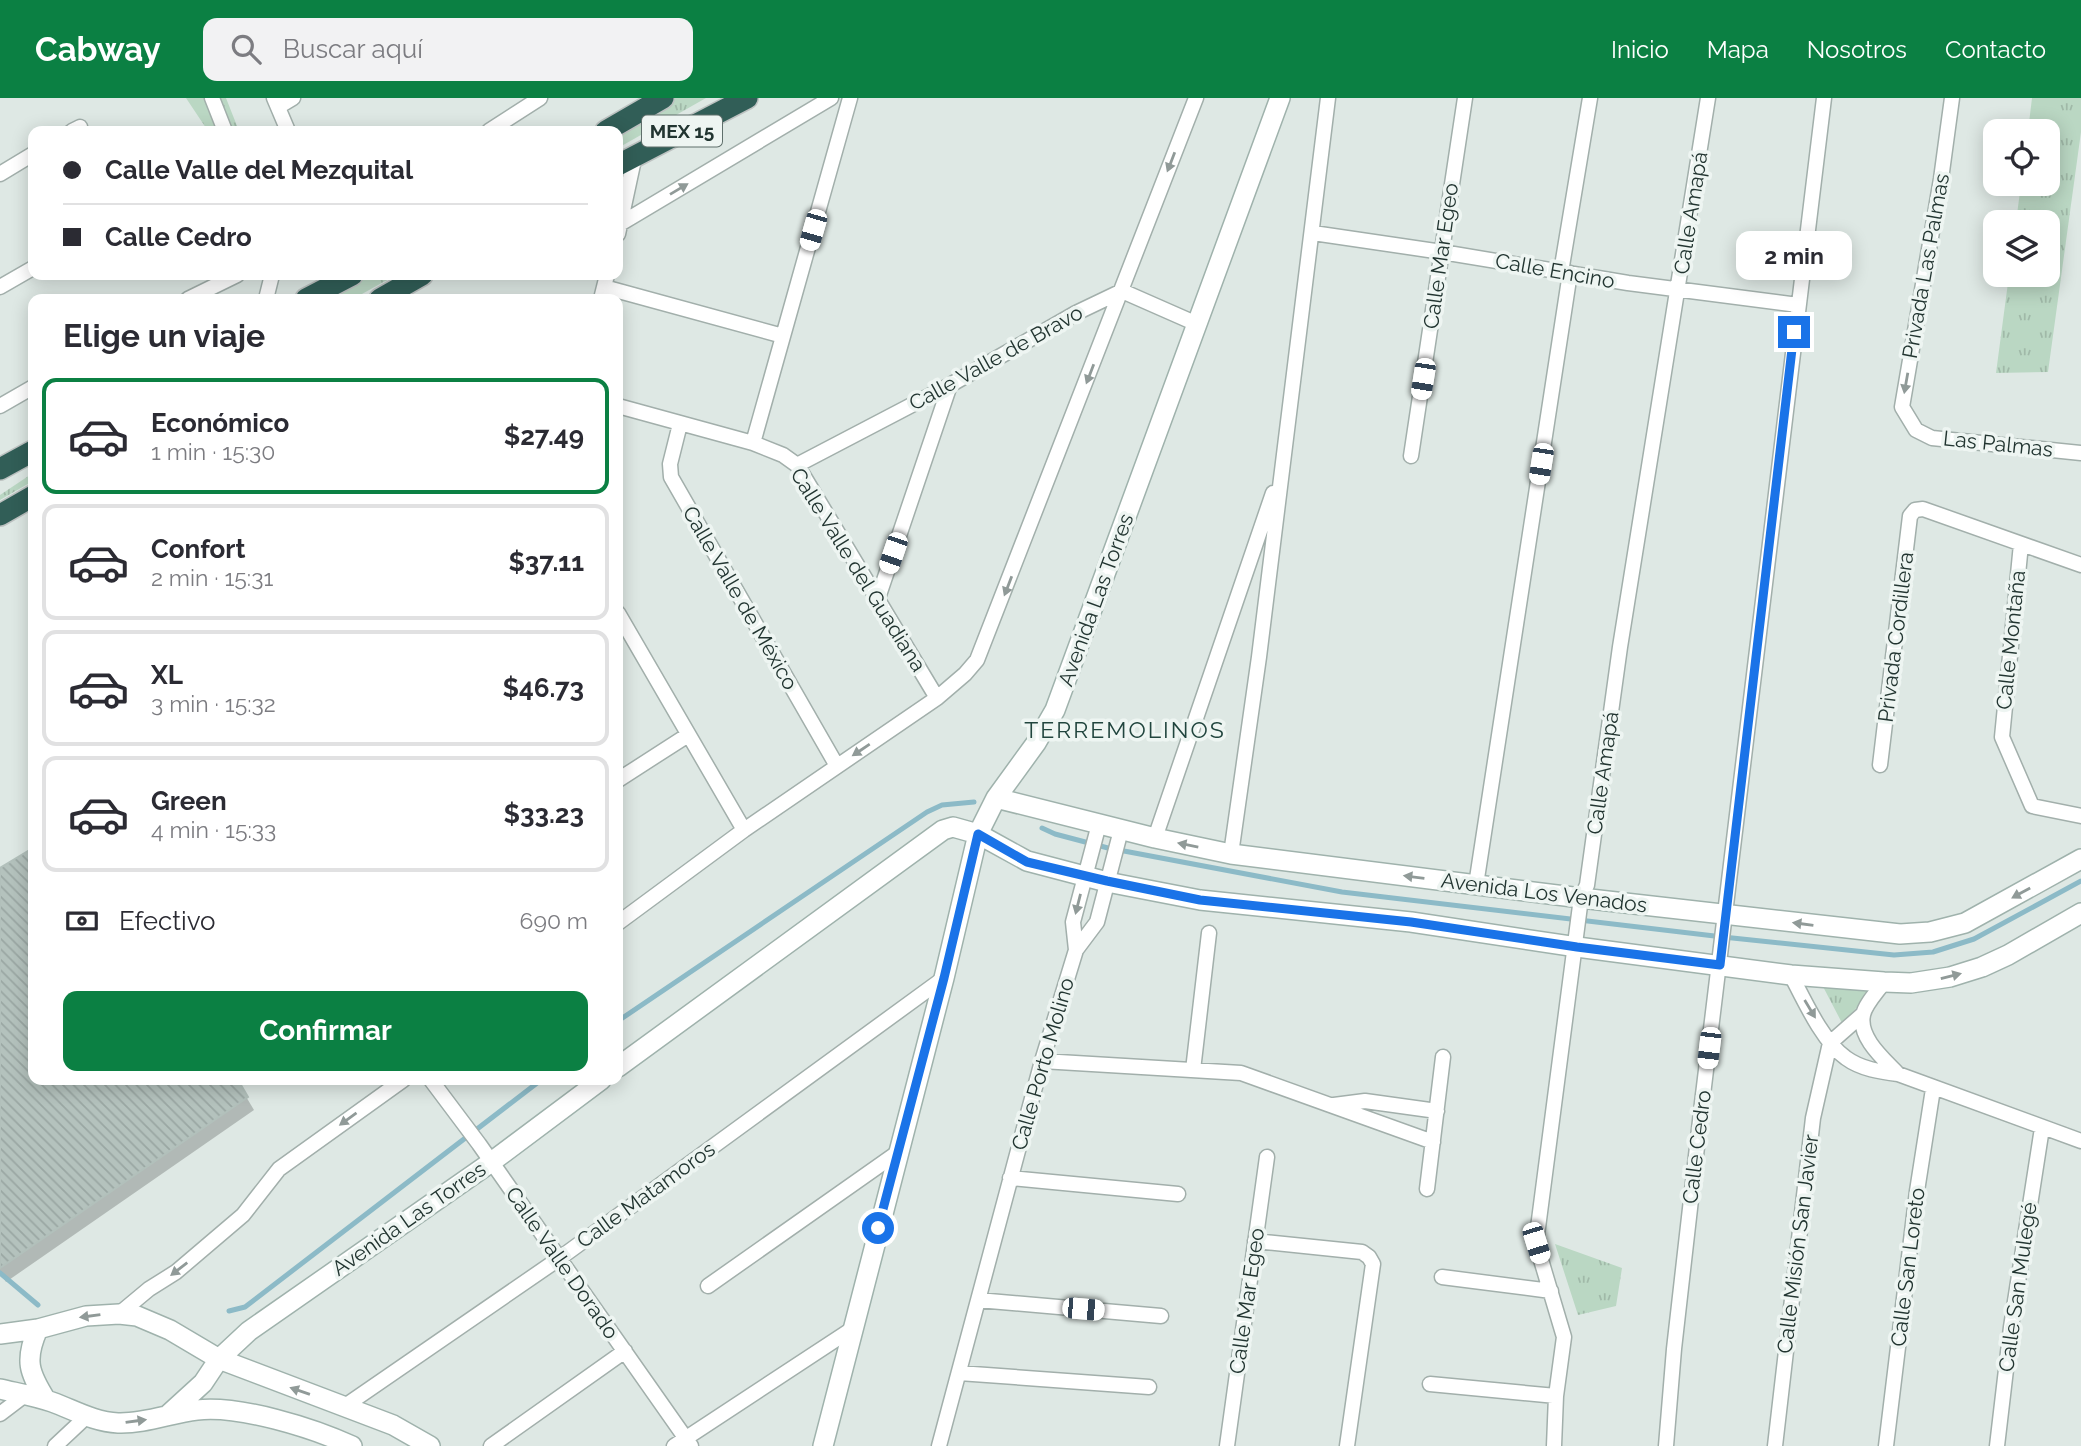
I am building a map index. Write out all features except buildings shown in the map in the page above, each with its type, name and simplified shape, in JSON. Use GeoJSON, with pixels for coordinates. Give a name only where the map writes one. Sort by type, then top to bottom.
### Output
{"type":"FeatureCollection","features":[{"type":"Feature","properties":{"kind":"highway","name":"MEX 15"},"geometry":{"type":"LineString","coordinates":[[615,126],[663,98]]}},
{"type":"Feature","properties":{"kind":"highway","name":"MEX 15"},"geometry":{"type":"LineString","coordinates":[[626,160],[747,98]]}},
{"type":"Feature","properties":{"kind":"highway"},"geometry":{"type":"LineString","coordinates":[[316,294],[342,280]]}},
{"type":"Feature","properties":{"kind":"highway"},"geometry":{"type":"LineString","coordinates":[[389,294],[413,280]]}},
{"type":"Feature","properties":{"kind":"highway"},"geometry":{"type":"LineString","coordinates":[[0,469],[28,454]]}},
{"type":"Feature","properties":{"kind":"highway"},"geometry":{"type":"LineString","coordinates":[[0,514],[28,499]]}},
{"type":"Feature","properties":{"kind":"street"},"geometry":{"type":"LineString","coordinates":[[212,98],[223,126]]}},
{"type":"Feature","properties":{"kind":"street"},"geometry":{"type":"LineString","coordinates":[[286,126],[276,103],[293,98]]}},
{"type":"Feature","properties":{"kind":"street"},"geometry":{"type":"LineString","coordinates":[[497,126],[540,98]]}},
{"type":"Feature","properties":{"kind":"street"},"geometry":{"type":"LineString","coordinates":[[623,227],[831,98]]}},
{"type":"Feature","properties":{"kind":"street"},"geometry":{"type":"LineString","coordinates":[[623,407],[753,443],[850,98]]}},
{"type":"Feature","properties":{"kind":"street"},"geometry":{"type":"LineString","coordinates":[[623,919],[744,830],[937,698],[977,660],[1196,98]]}},
{"type":"Feature","properties":{"kind":"street","name":"Avenida Las Torres"},"geometry":{"type":"LineString","coordinates":[[823,1446],[944,978],[978,834],[996,798],[1036,743],[1055,710],[1280,98]]}},
{"type":"Feature","properties":{"kind":"street"},"geometry":{"type":"LineString","coordinates":[[1231,853],[1259,657],[1328,98]]}},
{"type":"Feature","properties":{"kind":"street","name":"Calle Mar Egeo"},"geometry":{"type":"LineString","coordinates":[[1411,456],[1465,98]]}},
{"type":"Feature","properties":{"kind":"street"},"geometry":{"type":"LineString","coordinates":[[1476,885],[1590,98]]}},
{"type":"Feature","properties":{"kind":"street","name":"Calle Amapá"},"geometry":{"type":"LineString","coordinates":[[1554,1446],[1556,1396],[1563,1337],[1536,1243],[1581,905],[1587,885],[1623,633],[1708,98]]}},
{"type":"Feature","properties":{"kind":"street","name":"Calle Cedro"},"geometry":{"type":"LineString","coordinates":[[1666,1446],[1674,1349],[1724,922],[1824,98]]}},
{"type":"Feature","properties":{"kind":"street","name":"Privada Las Palmas"},"geometry":{"type":"LineString","coordinates":[[1916,430],[1902,407],[1952,98]]}},
{"type":"Feature","properties":{"kind":"street"},"geometry":{"type":"LineString","coordinates":[[0,174],[28,157]]}},
{"type":"Feature","properties":{"kind":"street"},"geometry":{"type":"LineString","coordinates":[[623,190],[626,160]]}},
{"type":"Feature","properties":{"kind":"street","name":"Calle Encino"},"geometry":{"type":"LineString","coordinates":[[1312,233],[1679,290],[1798,305]]}},
{"type":"Feature","properties":{"kind":"street"},"geometry":{"type":"LineString","coordinates":[[0,286],[28,271]]}},
{"type":"Feature","properties":{"kind":"street"},"geometry":{"type":"LineString","coordinates":[[198,294],[227,280]]}},
{"type":"Feature","properties":{"kind":"street"},"geometry":{"type":"LineString","coordinates":[[604,287],[783,336]]}},
{"type":"Feature","properties":{"kind":"street"},"geometry":{"type":"LineString","coordinates":[[1122,291],[1197,324]]}},
{"type":"Feature","properties":{"kind":"street","name":"Calle Valle de Bravo"},"geometry":{"type":"LineString","coordinates":[[797,465],[950,385],[1076,313],[1122,291]]}},
{"type":"Feature","properties":{"kind":"street"},"geometry":{"type":"LineString","coordinates":[[877,601],[950,385]]}},
{"type":"Feature","properties":{"kind":"street"},"geometry":{"type":"LineString","coordinates":[[0,406],[28,390]]}},
{"type":"Feature","properties":{"kind":"street","name":"Calle Valle de México"},"geometry":{"type":"LineString","coordinates":[[680,424],[670,464],[671,477],[836,766]]}},
{"type":"Feature","properties":{"kind":"street","name":"Las Palmas"},"geometry":{"type":"LineString","coordinates":[[1916,430],[1933,438],[2081,453]]}},
{"type":"Feature","properties":{"kind":"street","name":"Calle Valle del Guadiana"},"geometry":{"type":"LineString","coordinates":[[753,443],[783,455],[797,465],[937,698]]}},
{"type":"Feature","properties":{"kind":"street"},"geometry":{"type":"LineString","coordinates":[[1154,838],[1284,462]]}},
{"type":"Feature","properties":{"kind":"street","name":"Privada Cordillera"},"geometry":{"type":"LineString","coordinates":[[1880,765],[1910,516],[1915,510],[1923,509],[2021,544]]}},
{"type":"Feature","properties":{"kind":"street"},"geometry":{"type":"LineString","coordinates":[[2021,544],[2081,565]]}},
{"type":"Feature","properties":{"kind":"street","name":"Calle Montaña"},"geometry":{"type":"LineString","coordinates":[[2021,544],[2002,737],[2032,806],[2081,816]]}},
{"type":"Feature","properties":{"kind":"street"},"geometry":{"type":"LineString","coordinates":[[623,622],[744,830]]}},
{"type":"Feature","properties":{"kind":"street"},"geometry":{"type":"LineString","coordinates":[[623,777],[688,735]]}},
{"type":"Feature","properties":{"kind":"street","name":"Avenida Los Venados"},"geometry":{"type":"LineString","coordinates":[[996,798],[1119,837],[1154,838],[1231,853],[1476,885],[1581,905],[1724,922],[1875,933],[1930,932],[1965,923],[2081,859]]}},
{"type":"Feature","properties":{"kind":"street"},"geometry":{"type":"LineString","coordinates":[[623,1063],[943,830],[953,827],[978,834],[1027,862],[1087,867],[1200,900],[1577,939],[1721,957],[1791,975],[1911,983],[1950,977],[1982,967],[2081,913]]}},
{"type":"Feature","properties":{"kind":"street","name":"Calle Porto Molino"},"geometry":{"type":"LineString","coordinates":[[1076,950],[1073,922],[1097,830]]}},
{"type":"Feature","properties":{"kind":"street","name":"Calle Porto Molino"},"geometry":{"type":"LineString","coordinates":[[939,1446],[1042,1061],[1076,950],[1097,922],[1119,837]]}},
{"type":"Feature","properties":{"kind":"street"},"geometry":{"type":"LineString","coordinates":[[1193,1070],[1209,933]]}},
{"type":"Feature","properties":{"kind":"street"},"geometry":{"type":"LineString","coordinates":[[1791,975],[1830,1043],[1846,1059],[1871,1070],[1898,1074],[2081,1142]]}},
{"type":"Feature","properties":{"kind":"street","name":"Calle Matamoros"},"geometry":{"type":"LineString","coordinates":[[345,1406],[560,1258],[944,978]]}},
{"type":"Feature","properties":{"kind":"street"},"geometry":{"type":"LineString","coordinates":[[1830,1043],[1863,1014],[1884,982]]}},
{"type":"Feature","properties":{"kind":"street"},"geometry":{"type":"LineString","coordinates":[[1863,1014],[1864,1029],[1873,1047],[1898,1074]]}},
{"type":"Feature","properties":{"kind":"street","name":"Calle Misión San Javier"},"geometry":{"type":"LineString","coordinates":[[1775,1446],[1813,1118],[1830,1043]]}},
{"type":"Feature","properties":{"kind":"street"},"geometry":{"type":"LineString","coordinates":[[1427,1189],[1443,1057]]}},
{"type":"Feature","properties":{"kind":"street"},"geometry":{"type":"LineString","coordinates":[[1042,1061],[1248,1075],[1433,1142]]}},
{"type":"Feature","properties":{"kind":"street"},"geometry":{"type":"LineString","coordinates":[[119,1314],[149,1289],[176,1272],[243,1215],[279,1169],[397,1085]]}},
{"type":"Feature","properties":{"kind":"street","name":"Calle Valle Dorado"},"geometry":{"type":"LineString","coordinates":[[435,1085],[689,1441]]}},
{"type":"Feature","properties":{"kind":"street","name":"Avenida Las Torres"},"geometry":{"type":"LineString","coordinates":[[169,1415],[203,1383],[219,1359],[248,1331],[491,1163],[594,1085]]}},
{"type":"Feature","properties":{"kind":"street","name":"Calle San Loreto"},"geometry":{"type":"LineString","coordinates":[[1886,1446],[1917,1191],[1934,1089]]}},
{"type":"Feature","properties":{"kind":"street"},"geometry":{"type":"LineString","coordinates":[[1332,1105],[1365,1101],[1437,1111]]}},
{"type":"Feature","properties":{"kind":"street","name":"Calle San Mulegé"},"geometry":{"type":"LineString","coordinates":[[1997,1446],[2011,1327],[2042,1128]]}},
{"type":"Feature","properties":{"kind":"street"},"geometry":{"type":"LineString","coordinates":[[708,1286],[897,1153]]}},
{"type":"Feature","properties":{"kind":"street","name":"Calle Mar Egeo"},"geometry":{"type":"LineString","coordinates":[[1227,1446],[1267,1157]]}},
{"type":"Feature","properties":{"kind":"street"},"geometry":{"type":"LineString","coordinates":[[1010,1178],[1178,1194]]}},
{"type":"Feature","properties":{"kind":"street"},"geometry":{"type":"LineString","coordinates":[[1255,1241],[1362,1252],[1369,1257],[1373,1265],[1347,1446]]}},
{"type":"Feature","properties":{"kind":"street"},"geometry":{"type":"LineString","coordinates":[[1442,1277],[1551,1291]]}},
{"type":"Feature","properties":{"kind":"street"},"geometry":{"type":"LineString","coordinates":[[978,1300],[1161,1316]]}},
{"type":"Feature","properties":{"kind":"street"},"geometry":{"type":"LineString","coordinates":[[0,1334],[38,1329],[86,1316],[119,1314],[155,1322],[219,1359],[393,1425],[430,1446]]}},
{"type":"Feature","properties":{"kind":"street"},"geometry":{"type":"LineString","coordinates":[[38,1329],[31,1344],[31,1377],[46,1400]]}},
{"type":"Feature","properties":{"kind":"street"},"geometry":{"type":"LineString","coordinates":[[674,1446],[689,1441],[852,1329]]}},
{"type":"Feature","properties":{"kind":"street"},"geometry":{"type":"LineString","coordinates":[[491,1446],[625,1350]]}},
{"type":"Feature","properties":{"kind":"street"},"geometry":{"type":"LineString","coordinates":[[959,1373],[1149,1387]]}},
{"type":"Feature","properties":{"kind":"street"},"geometry":{"type":"LineString","coordinates":[[1430,1384],[1556,1396]]}},
{"type":"Feature","properties":{"kind":"street"},"geometry":{"type":"LineString","coordinates":[[0,1389],[46,1400],[86,1417],[125,1423],[200,1410],[241,1411],[343,1444]]}},
{"type":"Feature","properties":{"kind":"street"},"geometry":{"type":"LineString","coordinates":[[0,1414],[25,1395]]}},
{"type":"Feature","properties":{"kind":"street"},"geometry":{"type":"LineString","coordinates":[[55,1446],[86,1417]]}},
{"type":"Feature","properties":{"kind":"green space"},"geometry":{"type":"Polygon","coordinates":[[[186,98],[226,98],[237,126],[205,126],[186,98]]]}},
{"type":"Feature","properties":{"kind":"green space"},"geometry":{"type":"Polygon","coordinates":[[[675,98],[706,98],[623,145],[623,127],[675,98]]]}},
{"type":"Feature","properties":{"kind":"green space"},"geometry":{"type":"Polygon","coordinates":[[[2032,98],[2081,98],[2081,132],[2060,285],[2060,210],[2018,210],[2019,196],[2060,196],[2060,119],[2029,119],[2032,98]]]}},
{"type":"Feature","properties":{"kind":"green space"},"geometry":{"type":"Polygon","coordinates":[[[352,280],[387,280],[362,294],[326,294],[352,280]]]}},
{"type":"Feature","properties":{"kind":"green space"},"geometry":{"type":"Polygon","coordinates":[[[2007,287],[2060,287],[2048,372],[1996,373],[2007,287]]]}},
{"type":"Feature","properties":{"kind":"green space"},"geometry":{"type":"Polygon","coordinates":[[[28,476],[28,484],[0,500],[0,495],[28,476]]]}},
{"type":"Feature","properties":{"kind":"green space"},"geometry":{"type":"Polygon","coordinates":[[[1818,977],[1874,982],[1866,998],[1842,1023],[1818,977]]]}},
{"type":"Feature","properties":{"kind":"green space"},"geometry":{"type":"Polygon","coordinates":[[[1555,1244],[1622,1268],[1616,1306],[1578,1315],[1555,1244]]]}},
{"type":"Feature","properties":{"kind":"waterway"},"geometry":{"type":"LineString","coordinates":[[623,1018],[927,812],[942,805],[974,802]]}},
{"type":"Feature","properties":{"kind":"waterway"},"geometry":{"type":"LineString","coordinates":[[1042,828],[1108,848],[1342,892],[1894,955],[1933,952],[1974,939],[2081,881]]}},
{"type":"Feature","properties":{"kind":"waterway"},"geometry":{"type":"LineString","coordinates":[[229,1311],[245,1307],[534,1085]]}},
{"type":"Feature","properties":{"kind":"waterway"},"geometry":{"type":"LineString","coordinates":[[0,1273],[38,1305]]}},
{"type":"Feature","properties":{"kind":"district","name":"TERREMOLINOS"},"geometry":{"type":"Point","coordinates":[1125,730]}},
{"type":"Feature","properties":{"kind":"route"},"geometry":{"type":"LineString","coordinates":[[878,1228],[944,978],[978,834],[1027,862],[1200,900],[1411,922],[1720,965],[1794,332]]}}]}
